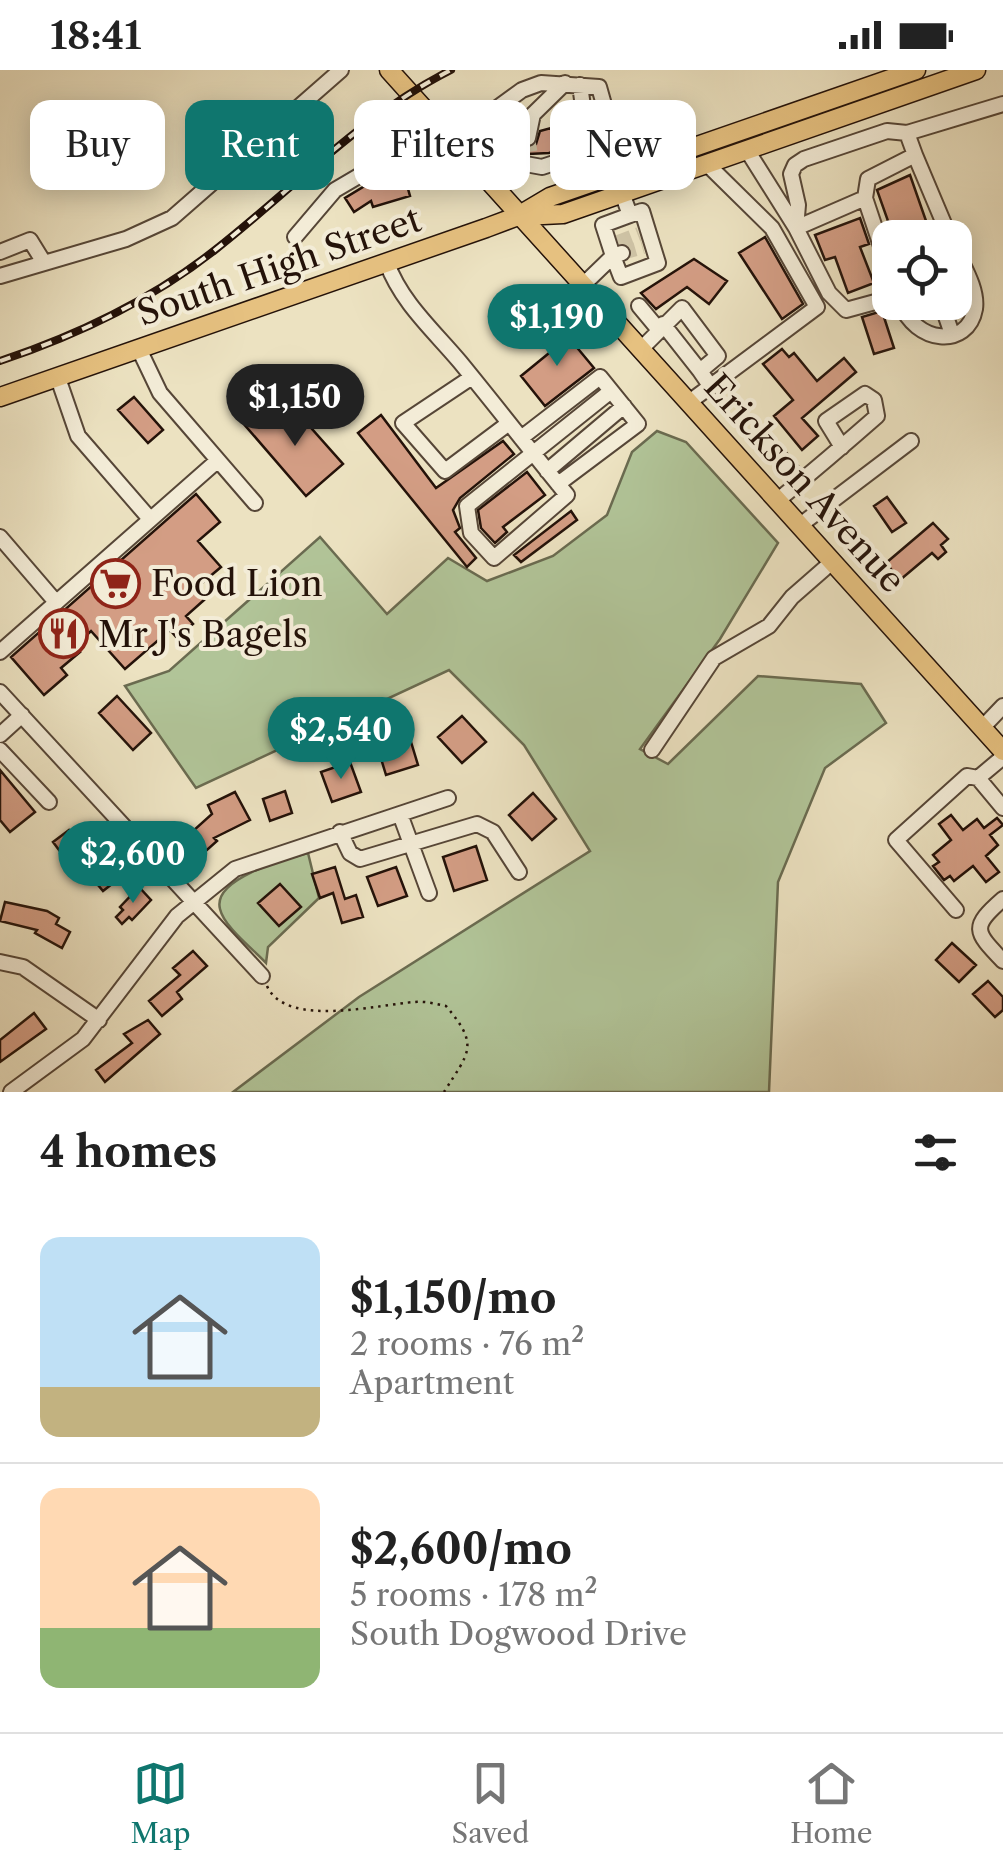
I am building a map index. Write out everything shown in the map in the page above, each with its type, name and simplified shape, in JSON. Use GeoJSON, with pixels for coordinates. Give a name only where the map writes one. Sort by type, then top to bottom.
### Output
{"type":"FeatureCollection","features":[{"type":"Feature","properties":{"kind":"main road","name":"Erickson Avenue"},"geometry":{"type":"LineString","coordinates":[[390,70],[416,100]]}},
{"type":"Feature","properties":{"kind":"main road","name":"South High Street"},"geometry":{"type":"LineString","coordinates":[[696,147],[916,70]]}},
{"type":"Feature","properties":{"kind":"main road"},"geometry":{"type":"LineString","coordinates":[[518,216],[563,214],[976,70]]}},
{"type":"Feature","properties":{"kind":"main road","name":"Erickson Avenue"},"geometry":{"type":"LineString","coordinates":[[495,190],[1003,754]]}},
{"type":"Feature","properties":{"kind":"main road","name":"South High Street"},"geometry":{"type":"LineString","coordinates":[[0,397],[518,216],[570,190]]}},
{"type":"Feature","properties":{"kind":"street"},"geometry":{"type":"LineString","coordinates":[[0,276],[126,239],[172,218],[341,70]]}},
{"type":"Feature","properties":{"kind":"street"},"geometry":{"type":"LineString","coordinates":[[509,100],[540,83],[599,87],[603,100]]}},
{"type":"Feature","properties":{"kind":"street"},"geometry":{"type":"LineString","coordinates":[[548,165],[531,168],[520,163],[514,152],[515,132],[572,84]]}},
{"type":"Feature","properties":{"kind":"street"},"geometry":{"type":"LineString","coordinates":[[572,84],[576,100]]}},
{"type":"Feature","properties":{"kind":"street"},"geometry":{"type":"LineString","coordinates":[[796,228],[798,205],[791,174],[794,164],[888,131],[906,133],[1003,104]]}},
{"type":"Feature","properties":{"kind":"street"},"geometry":{"type":"LineString","coordinates":[[530,128],[533,113]]}},
{"type":"Feature","properties":{"kind":"street"},"geometry":{"type":"LineString","coordinates":[[906,133],[942,220]]}},
{"type":"Feature","properties":{"kind":"street"},"geometry":{"type":"LineString","coordinates":[[747,150],[796,228],[829,293],[846,310],[872,303]]}},
{"type":"Feature","properties":{"kind":"street"},"geometry":{"type":"LineString","coordinates":[[532,155],[548,165]]}},
{"type":"Feature","properties":{"kind":"street"},"geometry":{"type":"LineString","coordinates":[[872,220],[865,198],[868,180],[915,155]]}},
{"type":"Feature","properties":{"kind":"street"},"geometry":{"type":"LineString","coordinates":[[688,402],[817,307],[772,228],[707,164]]}},
{"type":"Feature","properties":{"kind":"street"},"geometry":{"type":"LineString","coordinates":[[295,237],[336,190],[354,179]]}},
{"type":"Feature","properties":{"kind":"street"},"geometry":{"type":"LineString","coordinates":[[622,193],[630,216]]}},
{"type":"Feature","properties":{"kind":"street"},"geometry":{"type":"LineString","coordinates":[[796,228],[865,198]]}},
{"type":"Feature","properties":{"kind":"street"},"geometry":{"type":"LineString","coordinates":[[642,212],[645,239],[658,263],[621,277],[615,249],[603,225],[630,216],[642,212]]}},
{"type":"Feature","properties":{"kind":"street"},"geometry":{"type":"LineString","coordinates":[[0,252],[30,240],[43,261]]}},
{"type":"Feature","properties":{"kind":"street"},"geometry":{"type":"LineString","coordinates":[[582,286],[615,249]]}},
{"type":"Feature","properties":{"kind":"street"},"geometry":{"type":"LineString","coordinates":[[387,263],[404,296],[472,377],[534,454],[548,470],[558,484],[568,495],[494,558],[471,533],[467,506],[534,454],[611,391]]}},
{"type":"Feature","properties":{"kind":"street"},"geometry":{"type":"LineString","coordinates":[[972,288],[972,316]]}},
{"type":"Feature","properties":{"kind":"street"},"geometry":{"type":"LineString","coordinates":[[639,306],[711,387]]}},
{"type":"Feature","properties":{"kind":"street"},"geometry":{"type":"LineString","coordinates":[[640,350],[682,308],[718,356],[700,371]]}},
{"type":"Feature","properties":{"kind":"street"},"geometry":{"type":"LineString","coordinates":[[911,320],[918,332],[932,338],[952,334],[970,320]]}},
{"type":"Feature","properties":{"kind":"street"},"geometry":{"type":"LineString","coordinates":[[947,320],[952,334]]}},
{"type":"Feature","properties":{"kind":"street"},"geometry":{"type":"LineString","coordinates":[[139,349],[160,393],[255,503]]}},
{"type":"Feature","properties":{"kind":"street"},"geometry":{"type":"LineString","coordinates":[[472,377],[403,423],[445,471],[509,423]]}},
{"type":"Feature","properties":{"kind":"street"},"geometry":{"type":"LineString","coordinates":[[521,438],[600,377],[624,406],[638,424],[558,484]]}},
{"type":"Feature","properties":{"kind":"street"},"geometry":{"type":"LineString","coordinates":[[58,378],[78,436],[150,518]]}},
{"type":"Feature","properties":{"kind":"street"},"geometry":{"type":"LineString","coordinates":[[548,470],[624,406]]}},
{"type":"Feature","properties":{"kind":"street"},"geometry":{"type":"LineString","coordinates":[[763,438],[801,481]]}},
{"type":"Feature","properties":{"kind":"street"},"geometry":{"type":"LineString","coordinates":[[800,526],[912,442]]}},
{"type":"Feature","properties":{"kind":"street"},"geometry":{"type":"LineString","coordinates":[[778,501],[842,446]]}},
{"type":"Feature","properties":{"kind":"street"},"geometry":{"type":"LineString","coordinates":[[0,652],[217,461]]}},
{"type":"Feature","properties":{"kind":"street"},"geometry":{"type":"LineString","coordinates":[[0,537],[55,601]]}},
{"type":"Feature","properties":{"kind":"street"},"geometry":{"type":"LineString","coordinates":[[652,750],[714,658],[769,626],[792,597],[832,562]]}},
{"type":"Feature","properties":{"kind":"street"},"geometry":{"type":"LineString","coordinates":[[0,692],[262,976]]}},
{"type":"Feature","properties":{"kind":"street"},"geometry":{"type":"LineString","coordinates":[[982,728],[1003,706]]}},
{"type":"Feature","properties":{"kind":"street"},"geometry":{"type":"LineString","coordinates":[[0,735],[22,715]]}},
{"type":"Feature","properties":{"kind":"street"},"geometry":{"type":"LineString","coordinates":[[0,750],[49,802]]}},
{"type":"Feature","properties":{"kind":"street"},"geometry":{"type":"LineString","coordinates":[[978,778],[1003,754]]}},
{"type":"Feature","properties":{"kind":"street"},"geometry":{"type":"LineString","coordinates":[[956,910],[896,840],[967,776],[978,778],[1003,808]]}},
{"type":"Feature","properties":{"kind":"street"},"geometry":{"type":"LineString","coordinates":[[11,1092],[66,1053],[99,1020],[162,933],[194,899],[247,862],[448,798]]}},
{"type":"Feature","properties":{"kind":"street"},"geometry":{"type":"LineString","coordinates":[[400,814],[429,892]]}},
{"type":"Feature","properties":{"kind":"street"},"geometry":{"type":"LineString","coordinates":[[340,832],[356,859],[480,824],[493,832],[519,872]]}},
{"type":"Feature","properties":{"kind":"street"},"geometry":{"type":"LineString","coordinates":[[1003,899],[980,918],[978,926],[982,938],[1003,961]]}},
{"type":"Feature","properties":{"kind":"street"},"geometry":{"type":"LineString","coordinates":[[0,962],[23,967],[99,1020]]}},
{"type":"Feature","properties":{"kind":"path"},"geometry":{"type":"LineString","coordinates":[[262,976],[270,994],[296,1008],[376,1009],[422,1002],[446,1006],[470,1040],[470,1052],[444,1092]]}},
{"type":"Feature","properties":{"kind":"green space"},"geometry":{"type":"Polygon","coordinates":[[[657,431],[686,442],[778,543],[720,639],[640,749],[668,764],[758,676],[861,684],[886,723],[825,768],[778,882],[769,1092],[233,1092],[359,997],[590,851],[524,745],[449,670],[196,788],[125,686],[169,671],[320,537],[387,614],[448,558],[487,581],[553,556],[607,515],[632,452],[657,431]]]}},
{"type":"Feature","properties":{"kind":"green space"},"geometry":{"type":"Polygon","coordinates":[[[308,853],[319,898],[268,947],[266,963],[227,923],[220,909],[221,898],[239,879],[308,853]]]}},
{"type":"Feature","properties":{"kind":"building"},"geometry":{"type":"Polygon","coordinates":[[[550,128],[550,153],[530,154],[530,146],[536,144],[540,131],[550,128]]]}},
{"type":"Feature","properties":{"kind":"building"},"geometry":{"type":"Polygon","coordinates":[[[910,175],[926,220],[888,220],[877,190],[910,175]]]}},
{"type":"Feature","properties":{"kind":"building"},"geometry":{"type":"Polygon","coordinates":[[[358,190],[408,190],[410,196],[373,207],[371,201],[354,212],[345,198],[358,190]]]}},
{"type":"Feature","properties":{"kind":"building"},"geometry":{"type":"Polygon","coordinates":[[[860,218],[869,244],[860,247],[872,284],[848,293],[835,257],[825,260],[815,235],[860,218]]]}},
{"type":"Feature","properties":{"kind":"building"},"geometry":{"type":"Polygon","coordinates":[[[765,237],[803,304],[782,319],[739,253],[765,237]]]}},
{"type":"Feature","properties":{"kind":"building"},"geometry":{"type":"Polygon","coordinates":[[[694,259],[727,281],[709,304],[687,287],[656,309],[641,293],[694,259]]]}},
{"type":"Feature","properties":{"kind":"building"},"geometry":{"type":"Polygon","coordinates":[[[872,314],[872,320],[885,320],[894,348],[874,354],[862,317],[872,314]]]}},
{"type":"Feature","properties":{"kind":"building"},"geometry":{"type":"Polygon","coordinates":[[[560,327],[594,368],[545,406],[521,376],[554,349],[546,338],[560,327]]]}},
{"type":"Feature","properties":{"kind":"building"},"geometry":{"type":"Polygon","coordinates":[[[782,349],[789,357],[794,353],[817,381],[844,358],[856,372],[802,418],[818,436],[802,450],[774,416],[793,400],[763,364],[782,349]]]}},
{"type":"Feature","properties":{"kind":"building"},"geometry":{"type":"Polygon","coordinates":[[[134,397],[163,430],[148,443],[118,410],[134,397]]]}},
{"type":"Feature","properties":{"kind":"building"},"geometry":{"type":"Polygon","coordinates":[[[261,407],[278,426],[296,411],[343,464],[306,496],[243,423],[261,407]]]}},
{"type":"Feature","properties":{"kind":"building"},"geometry":{"type":"Polygon","coordinates":[[[381,415],[436,488],[503,441],[514,454],[460,498],[453,510],[460,528],[455,532],[476,558],[467,567],[358,433],[381,415]]]}},
{"type":"Feature","properties":{"kind":"building"},"geometry":{"type":"Polygon","coordinates":[[[527,472],[545,495],[503,527],[507,532],[495,543],[481,528],[478,510],[527,472]]]}},
{"type":"Feature","properties":{"kind":"building"},"geometry":{"type":"Polygon","coordinates":[[[196,494],[220,522],[198,541],[221,567],[195,589],[204,600],[186,616],[193,624],[177,638],[170,630],[125,669],[91,631],[75,646],[80,652],[61,668],[67,675],[44,695],[11,657],[196,494]]]}},
{"type":"Feature","properties":{"kind":"building"},"geometry":{"type":"Polygon","coordinates":[[[887,497],[906,523],[892,532],[874,506],[887,497]]]}},
{"type":"Feature","properties":{"kind":"building"},"geometry":{"type":"Polygon","coordinates":[[[571,511],[577,520],[521,562],[514,555],[571,511]]]}},
{"type":"Feature","properties":{"kind":"building"},"geometry":{"type":"Polygon","coordinates":[[[933,523],[948,539],[941,545],[946,552],[938,559],[932,553],[900,580],[886,563],[933,523]]]}},
{"type":"Feature","properties":{"kind":"building"},"geometry":{"type":"Polygon","coordinates":[[[117,696],[151,733],[133,750],[99,713],[117,696]]]}},
{"type":"Feature","properties":{"kind":"building"},"geometry":{"type":"Polygon","coordinates":[[[462,716],[486,742],[462,763],[438,737],[462,716]]]}},
{"type":"Feature","properties":{"kind":"building"},"geometry":{"type":"Polygon","coordinates":[[[408,732],[418,765],[386,775],[376,742],[408,732]]]}},
{"type":"Feature","properties":{"kind":"building"},"geometry":{"type":"Polygon","coordinates":[[[350,762],[361,792],[332,802],[321,772],[350,762]]]}},
{"type":"Feature","properties":{"kind":"building"},"geometry":{"type":"Polygon","coordinates":[[[0,770],[35,812],[10,832],[0,820],[0,770]]]}},
{"type":"Feature","properties":{"kind":"building"},"geometry":{"type":"Polygon","coordinates":[[[285,791],[292,813],[270,821],[263,799],[285,791]]]}},
{"type":"Feature","properties":{"kind":"building"},"geometry":{"type":"Polygon","coordinates":[[[235,792],[250,820],[214,838],[217,841],[199,857],[183,840],[212,814],[208,805],[235,792]]]}},
{"type":"Feature","properties":{"kind":"building"},"geometry":{"type":"Polygon","coordinates":[[[533,793],[556,819],[532,840],[509,815],[533,793]]]}},
{"type":"Feature","properties":{"kind":"building"},"geometry":{"type":"Polygon","coordinates":[[[951,815],[963,830],[977,819],[984,828],[997,818],[1003,825],[990,835],[998,845],[986,856],[999,872],[986,882],[973,866],[954,881],[950,876],[944,880],[933,866],[939,862],[933,855],[951,840],[939,824],[951,815]]]}},
{"type":"Feature","properties":{"kind":"building"},"geometry":{"type":"Polygon","coordinates":[[[69,830],[94,864],[100,859],[117,880],[103,891],[78,861],[71,866],[53,842],[69,830]]]}},
{"type":"Feature","properties":{"kind":"building"},"geometry":{"type":"Polygon","coordinates":[[[476,846],[487,880],[454,891],[443,857],[476,846]]]}},
{"type":"Feature","properties":{"kind":"building"},"geometry":{"type":"Polygon","coordinates":[[[335,867],[345,899],[356,895],[363,917],[342,923],[333,893],[320,898],[312,874],[335,867]]]}},
{"type":"Feature","properties":{"kind":"building"},"geometry":{"type":"Polygon","coordinates":[[[396,867],[407,896],[378,906],[367,877],[396,867]]]}},
{"type":"Feature","properties":{"kind":"building"},"geometry":{"type":"Polygon","coordinates":[[[280,884],[301,907],[279,926],[258,903],[280,884]]]}},
{"type":"Feature","properties":{"kind":"building"},"geometry":{"type":"Polygon","coordinates":[[[139,887],[151,900],[132,920],[129,917],[122,924],[116,917],[123,910],[120,907],[139,887]]]}},
{"type":"Feature","properties":{"kind":"building"},"geometry":{"type":"Polygon","coordinates":[[[5,902],[47,911],[59,918],[56,924],[70,932],[62,948],[35,933],[37,930],[0,921],[5,902]]]}},
{"type":"Feature","properties":{"kind":"building"},"geometry":{"type":"Polygon","coordinates":[[[952,943],[976,965],[959,982],[936,960],[952,943]]]}},
{"type":"Feature","properties":{"kind":"building"},"geometry":{"type":"Polygon","coordinates":[[[193,951],[207,966],[177,992],[182,999],[162,1016],[149,1001],[180,975],[173,968],[193,951]]]}},
{"type":"Feature","properties":{"kind":"building"},"geometry":{"type":"Polygon","coordinates":[[[988,981],[1003,997],[1003,1010],[995,1017],[973,994],[988,981]]]}},
{"type":"Feature","properties":{"kind":"building"},"geometry":{"type":"Polygon","coordinates":[[[34,1013],[46,1029],[0,1062],[0,1040],[34,1013]]]}},
{"type":"Feature","properties":{"kind":"building"},"geometry":{"type":"Polygon","coordinates":[[[148,1020],[160,1034],[105,1082],[96,1070],[132,1043],[124,1034],[148,1020]]]}},
{"type":"Feature","properties":{"kind":"tunnel"},"geometry":{"type":"LineString","coordinates":[[530,149],[531,155]]}},
{"type":"Feature","properties":{"kind":"tunnel"},"geometry":{"type":"LineString","coordinates":[[618,242],[639,234]]}},
{"type":"Feature","properties":{"kind":"tunnel"},"geometry":{"type":"LineString","coordinates":[[622,253],[643,247]]}},
{"type":"Feature","properties":{"kind":"railway"},"geometry":{"type":"LineString","coordinates":[[0,361],[85,328],[165,285],[215,250],[358,131],[451,70]]}},
{"type":"Feature","properties":{"kind":"place","name":"Food Lion"},"geometry":{"type":"Point","coordinates":[116,583]}},
{"type":"Feature","properties":{"kind":"place","name":"Mr J's Bagels"},"geometry":{"type":"Point","coordinates":[63,634]}}]}
